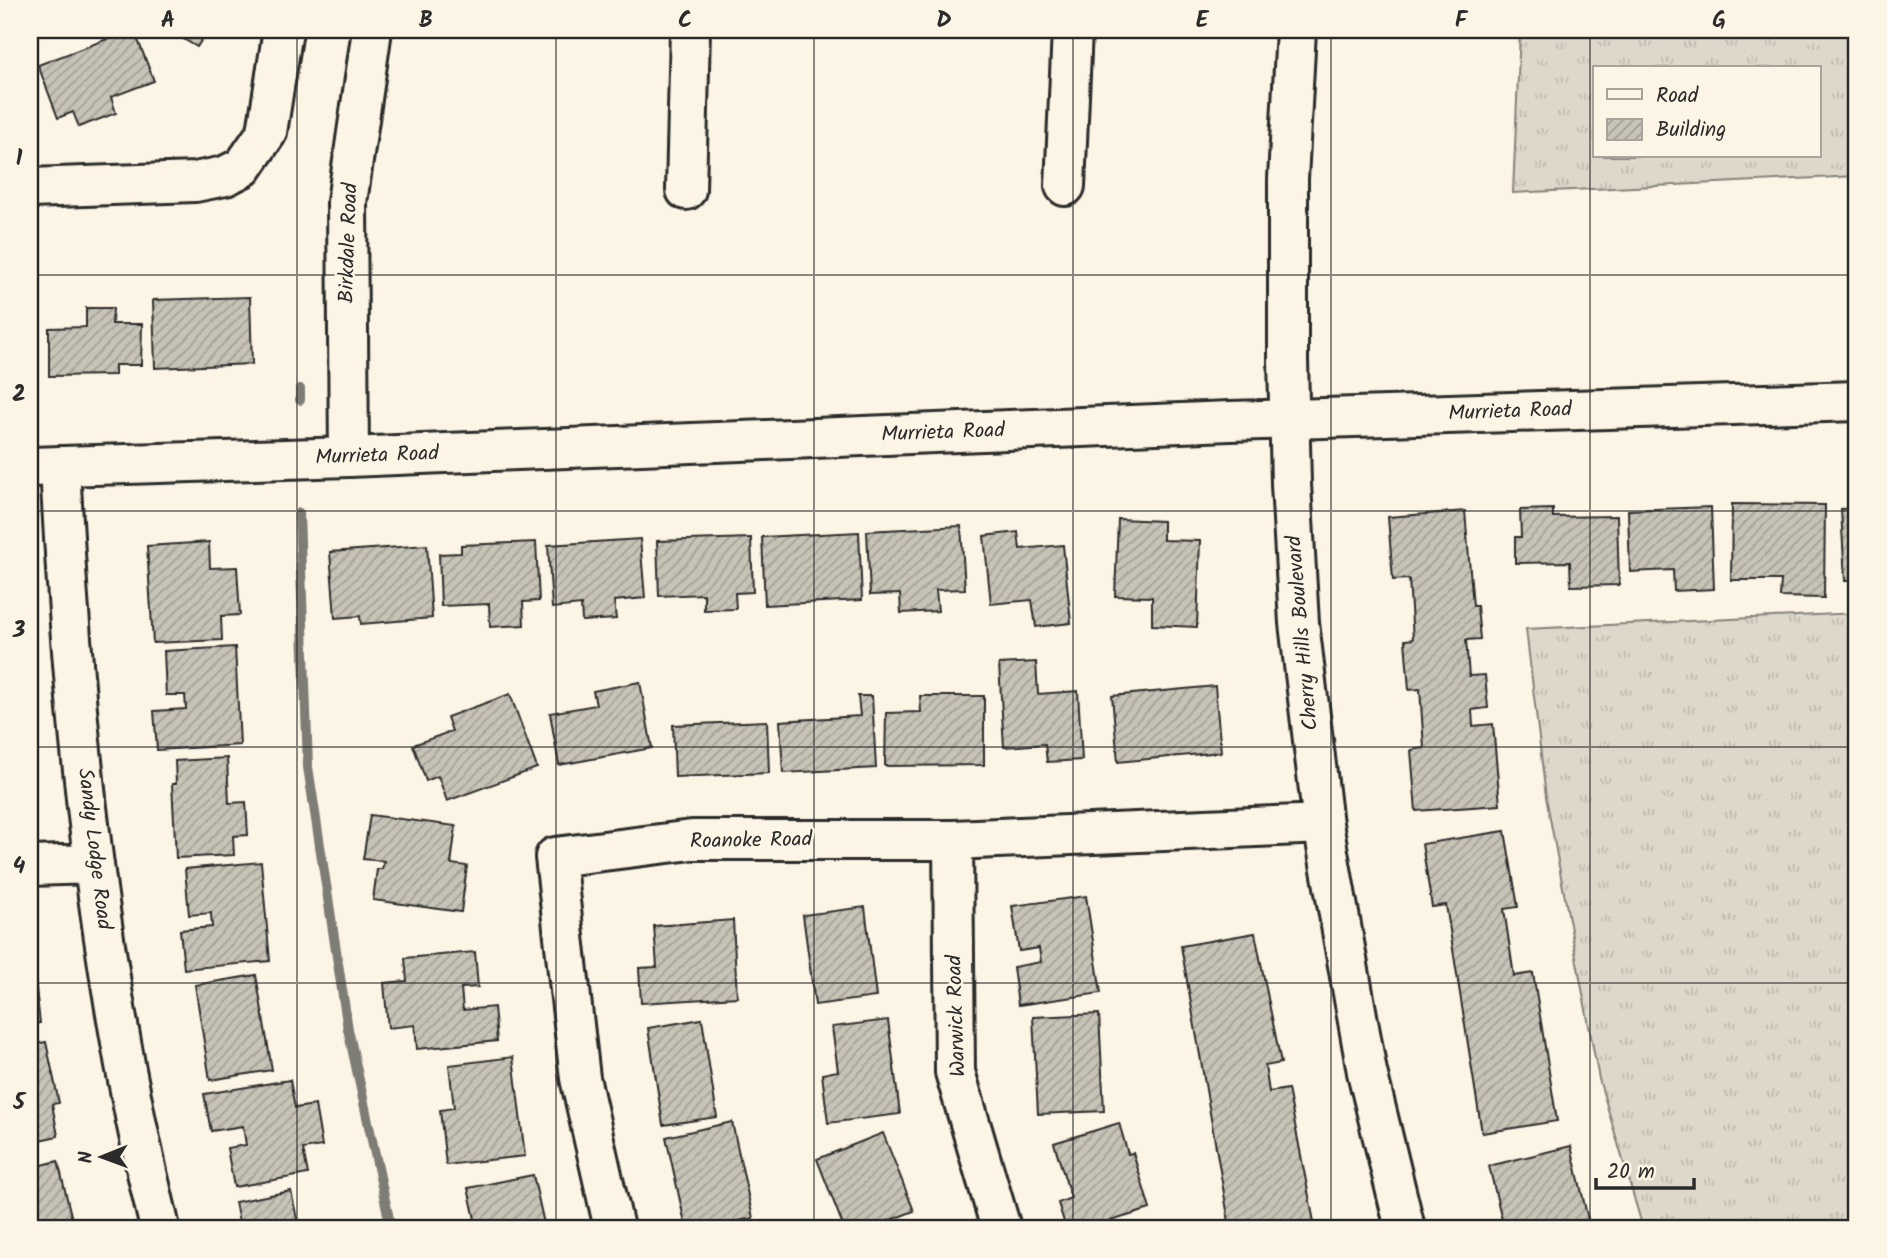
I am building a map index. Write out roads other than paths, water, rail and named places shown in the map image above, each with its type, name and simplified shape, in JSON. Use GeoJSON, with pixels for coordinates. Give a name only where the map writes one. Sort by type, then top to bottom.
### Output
{"type":"FeatureCollection","features":[{"type":"Feature","properties":{"kind":"street"},"geometry":{"type":"LineString","coordinates":[[30,188],[195,182],[225,176],[243,167],[267,132],[283,30]]}},
{"type":"Feature","properties":{"kind":"street","name":"Birkdale Road"},"geometry":{"type":"LineString","coordinates":[[349,457],[347,202],[372,30]]}},
{"type":"Feature","properties":{"kind":"street"},"geometry":{"type":"LineString","coordinates":[[686,190],[690,30]]}},
{"type":"Feature","properties":{"kind":"street"},"geometry":{"type":"LineString","coordinates":[[1065,186],[1072,30]]}},
{"type":"Feature","properties":{"kind":"street","name":"Cherry Hills Boulevard"},"geometry":{"type":"LineString","coordinates":[[1296,30],[1288,179],[1288,360],[1291,484],[1299,623],[1323,824],[1367,1072],[1405,1228]]}},
{"type":"Feature","properties":{"kind":"street","name":"Murrieta Road"},"geometry":{"type":"LineString","coordinates":[[45,467],[1290,419],[1857,401]]}},
{"type":"Feature","properties":{"kind":"street","name":"Sandy Lodge Road"},"geometry":{"type":"LineString","coordinates":[[45,467],[75,680],[94,864],[121,1039],[160,1228]]}},
{"type":"Feature","properties":{"kind":"street","name":"Roanoke Road"},"geometry":{"type":"LineString","coordinates":[[614,1228],[580,1078],[555,857],[692,841],[953,839],[1323,824]]}},
{"type":"Feature","properties":{"kind":"street","name":"Warwick Road"},"geometry":{"type":"LineString","coordinates":[[953,839],[955,1072],[1001,1228]]}},
{"type":"Feature","properties":{"kind":"street"},"geometry":{"type":"LineString","coordinates":[[30,866],[94,864]]}},
{"type":"Feature","properties":{"kind":"waterway"},"geometry":{"type":"LineString","coordinates":[[300,389],[300,400]]}},
{"type":"Feature","properties":{"kind":"waterway"},"geometry":{"type":"LineString","coordinates":[[299,513],[308,767],[348,1029],[391,1228]]}}]}
